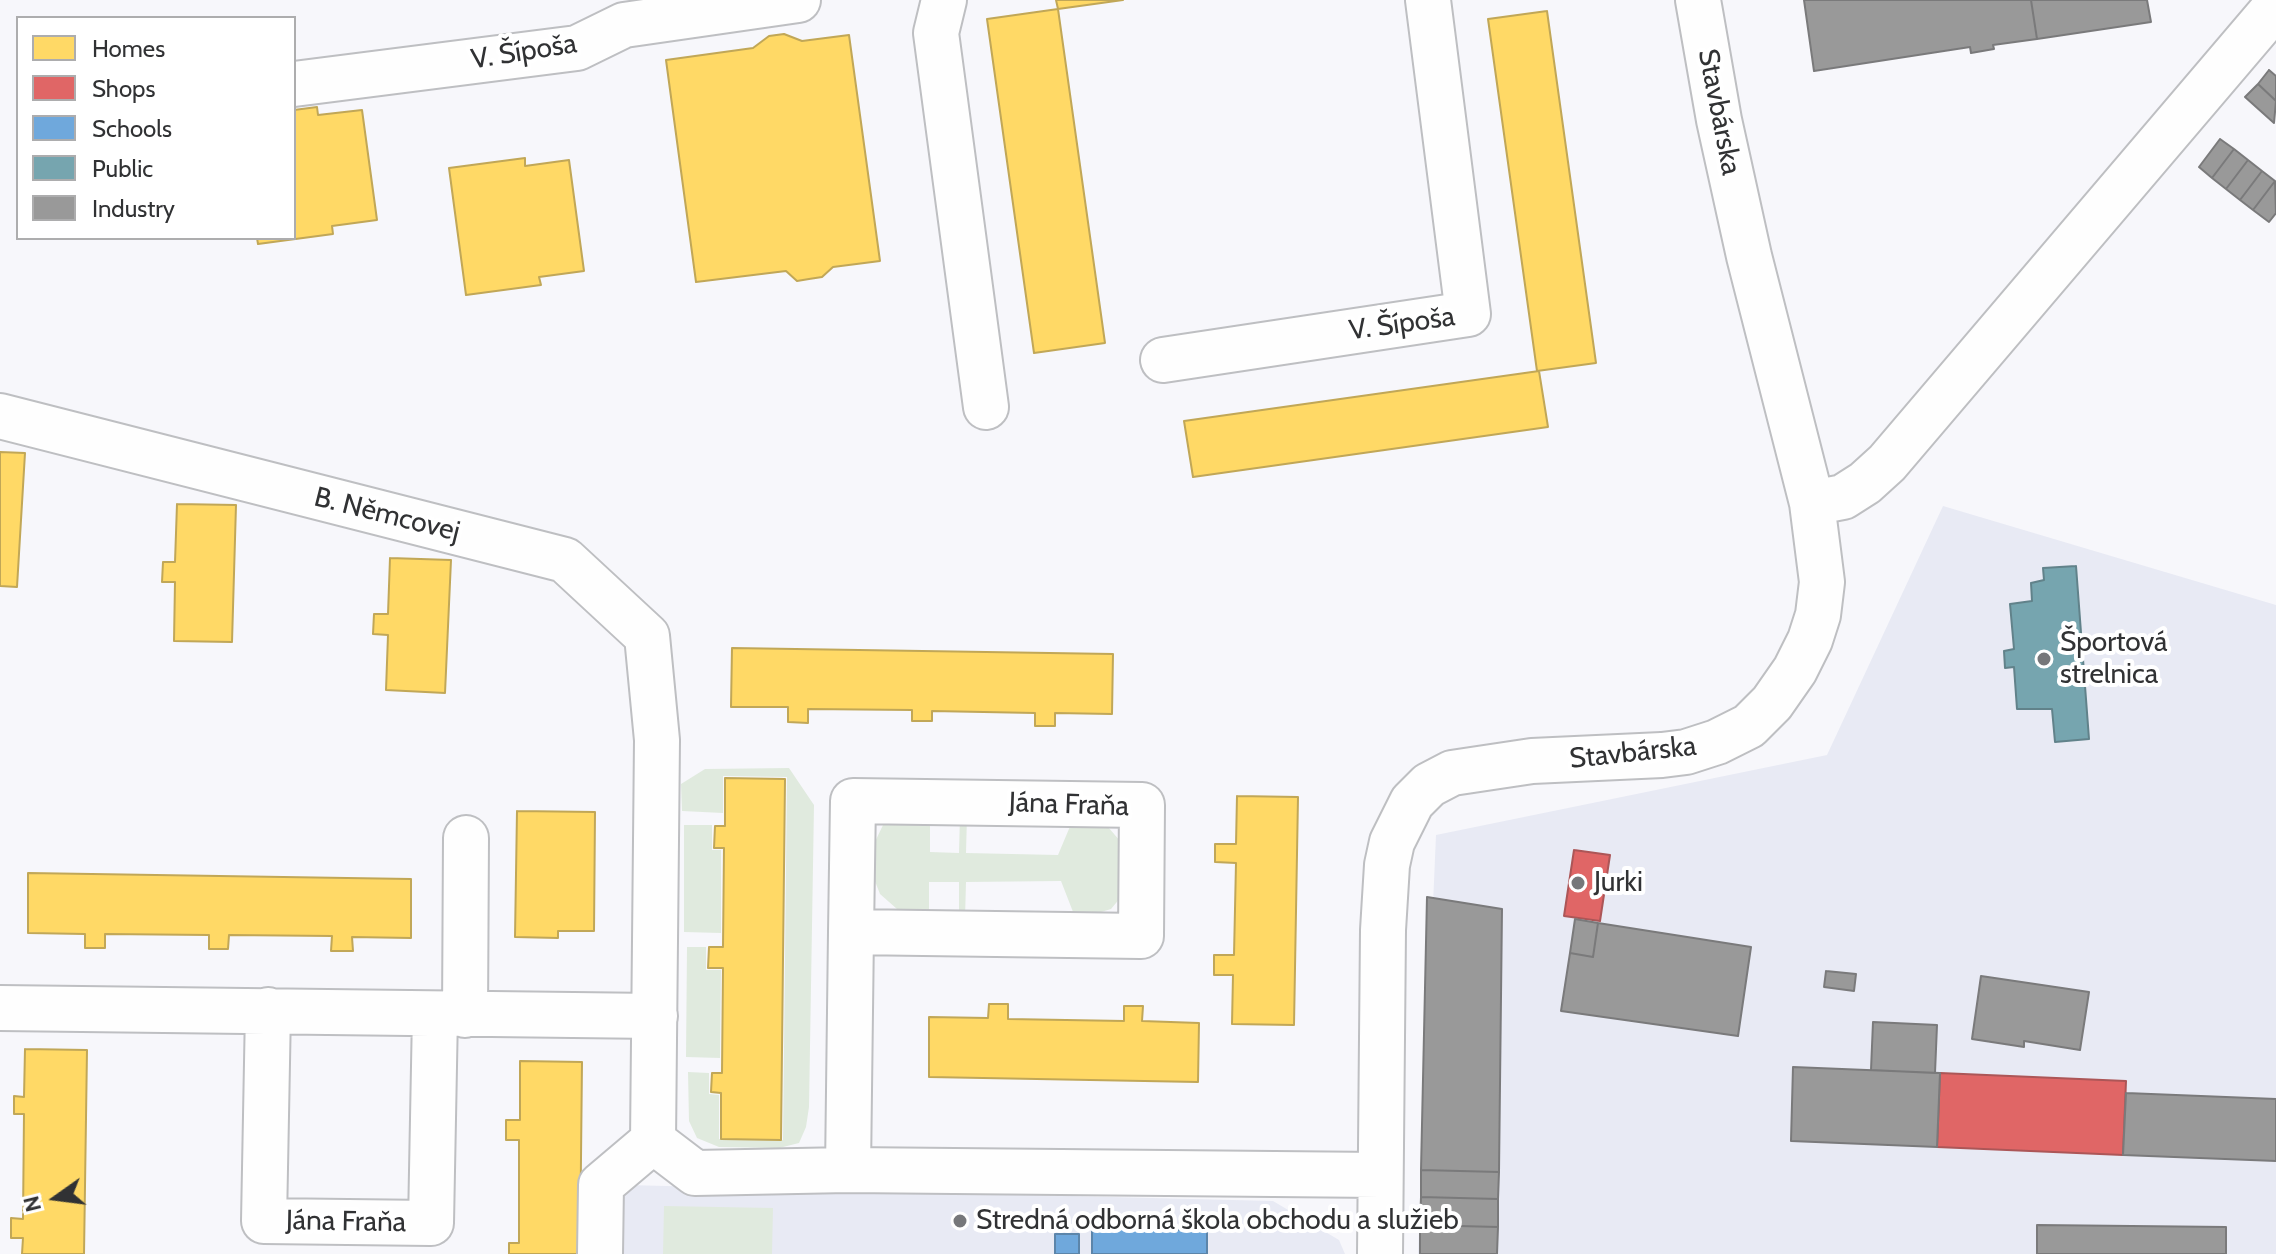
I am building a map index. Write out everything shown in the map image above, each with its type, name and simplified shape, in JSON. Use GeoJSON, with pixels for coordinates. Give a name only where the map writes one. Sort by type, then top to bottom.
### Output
{"type":"FeatureCollection","features":[{"type":"Feature","properties":{"kind":"street","name":"V. Šípoša"},"geometry":{"type":"LineString","coordinates":[[296,84],[577,48],[624,25],[798,0]]}},
{"type":"Feature","properties":{"kind":"street"},"geometry":{"type":"LineString","coordinates":[[944,0],[936,33],[986,407]]}},
{"type":"Feature","properties":{"kind":"street","name":"V. Šípoša"},"geometry":{"type":"LineString","coordinates":[[1163,360],[1468,314],[1428,0]]}},
{"type":"Feature","properties":{"kind":"street","name":"Stavbárska"},"geometry":{"type":"LineString","coordinates":[[1380,1254],[1383,930],[1387,865],[1392,842],[1412,802],[1429,785],[1452,773],[1532,761],[1618,759],[1686,752],[1717,742],[1749,726],[1772,703],[1795,670],[1818,615],[1822,582],[1812,503],[1745,241],[1698,0]]}},
{"type":"Feature","properties":{"kind":"street"},"geometry":{"type":"LineString","coordinates":[[1812,503],[1843,497],[1887,463],[2276,6]]}},
{"type":"Feature","properties":{"kind":"street","name":"B. Němcovej"},"geometry":{"type":"LineString","coordinates":[[0,416],[565,560],[647,636],[657,740],[655,1016]]}},
{"type":"Feature","properties":{"kind":"street","name":"Jána Fraňa"},"geometry":{"type":"LineString","coordinates":[[848,1170],[851,932],[853,801],[1142,805],[1141,936],[851,932]]}},
{"type":"Feature","properties":{"kind":"street","name":"Jána Fraňa"},"geometry":{"type":"LineString","coordinates":[[268,1010],[264,1221],[431,1223],[466,838]]}},
{"type":"Feature","properties":{"kind":"street"},"geometry":{"type":"LineString","coordinates":[[0,1008],[655,1016],[653,1141],[601,1185],[600,1254]]}},
{"type":"Feature","properties":{"kind":"street"},"geometry":{"type":"LineString","coordinates":[[653,1141],[695,1173],[848,1170],[1380,1175]]}},
{"type":"Feature","properties":{"kind":"shaded area"},"geometry":{"type":"Polygon","coordinates":[[[1943,506],[2276,605],[2276,1254],[1418,1254],[1436,835],[1827,755],[1943,506]]]}},
{"type":"Feature","properties":{"kind":"shaded area"},"geometry":{"type":"Polygon","coordinates":[[[789,768],[814,805],[809,1107],[806,1127],[799,1143],[779,1148],[719,1147],[697,1138],[689,1121],[688,1072],[709,1073],[709,1094],[719,1095],[719,1139],[783,1140],[787,777],[723,776],[723,813],[682,811],[681,784],[705,769],[789,768]]]}},
{"type":"Feature","properties":{"kind":"shaded area"},"geometry":{"type":"Polygon","coordinates":[[[930,815],[930,852],[959,853],[960,815],[967,816],[966,853],[1058,855],[1074,817],[1091,817],[1108,827],[1121,842],[1121,897],[1111,909],[1075,917],[1061,881],[966,882],[965,919],[959,919],[959,882],[929,882],[929,920],[913,918],[880,894],[871,871],[871,850],[884,823],[930,815]]]}},
{"type":"Feature","properties":{"kind":"shaded area"},"geometry":{"type":"Polygon","coordinates":[[[684,825],[712,825],[712,850],[721,850],[721,933],[684,932],[684,825]]]}},
{"type":"Feature","properties":{"kind":"shaded area"},"geometry":{"type":"Polygon","coordinates":[[[687,947],[706,947],[706,970],[721,970],[720,1058],[686,1057],[687,947]]]}},
{"type":"Feature","properties":{"kind":"shaded area","name":"Stredná odborná škola obchodu a služieb"},"geometry":{"type":"Polygon","coordinates":[[[626,1185],[1273,1201],[1339,1240],[1345,1254],[614,1254],[615,1197],[626,1185]]]}},
{"type":"Feature","properties":{"kind":"shaded area"},"geometry":{"type":"Polygon","coordinates":[[[664,1206],[773,1208],[772,1254],[663,1254],[664,1206]]]}},
{"type":"Feature","properties":{"kind":"building: Homes"},"geometry":{"type":"Polygon","coordinates":[[[1056,0],[1123,0],[1058,9],[1056,0]]]}},
{"type":"Feature","properties":{"kind":"building: Homes"},"geometry":{"type":"Polygon","coordinates":[[[1058,9],[1105,343],[1034,353],[987,19],[1058,9]]]}},
{"type":"Feature","properties":{"kind":"building: Homes"},"geometry":{"type":"Polygon","coordinates":[[[1547,11],[1596,363],[1537,371],[1488,19],[1547,11]]]}},
{"type":"Feature","properties":{"kind":"building: Homes"},"geometry":{"type":"Polygon","coordinates":[[[784,34],[802,41],[849,35],[880,261],[833,267],[822,277],[797,281],[786,271],[696,282],[666,60],[753,48],[769,36],[784,34]]]}},
{"type":"Feature","properties":{"kind":"building: Homes"},"geometry":{"type":"Polygon","coordinates":[[[317,107],[318,115],[362,110],[377,220],[332,226],[333,234],[296,239],[296,110],[317,107]]]}},
{"type":"Feature","properties":{"kind":"building: Homes"},"geometry":{"type":"Polygon","coordinates":[[[525,158],[525,166],[569,160],[584,271],[539,277],[541,285],[466,295],[449,168],[525,158]]]}},
{"type":"Feature","properties":{"kind":"building: Homes"},"geometry":{"type":"Polygon","coordinates":[[[257,240],[288,240],[258,244],[257,240]]]}},
{"type":"Feature","properties":{"kind":"building: Homes"},"geometry":{"type":"Polygon","coordinates":[[[1539,371],[1548,427],[1193,477],[1184,421],[1539,371]]]}},
{"type":"Feature","properties":{"kind":"building: Homes"},"geometry":{"type":"Polygon","coordinates":[[[0,452],[25,453],[17,587],[0,586],[0,452]]]}},
{"type":"Feature","properties":{"kind":"building: Homes"},"geometry":{"type":"Polygon","coordinates":[[[177,504],[236,505],[232,642],[174,641],[175,582],[162,582],[163,562],[175,562],[177,504]]]}},
{"type":"Feature","properties":{"kind":"building: Homes"},"geometry":{"type":"Polygon","coordinates":[[[390,558],[451,560],[445,693],[386,690],[388,635],[373,634],[374,614],[388,614],[390,558]]]}},
{"type":"Feature","properties":{"kind":"building: Homes"},"geometry":{"type":"Polygon","coordinates":[[[732,648],[1113,654],[1112,714],[1055,713],[1055,726],[1035,726],[1035,713],[932,711],[932,721],[912,721],[912,710],[808,709],[808,723],[788,722],[788,707],[731,707],[732,648]]]}},
{"type":"Feature","properties":{"kind":"building: Homes"},"geometry":{"type":"Polygon","coordinates":[[[725,778],[785,779],[781,1140],[721,1139],[721,1093],[711,1092],[712,1073],[722,1073],[723,968],[708,968],[709,947],[723,947],[724,848],[714,848],[715,826],[725,826],[725,778]]]}},
{"type":"Feature","properties":{"kind":"building: Homes"},"geometry":{"type":"Polygon","coordinates":[[[1237,796],[1298,797],[1294,1025],[1232,1024],[1233,975],[1214,975],[1214,955],[1234,955],[1236,863],[1215,862],[1215,844],[1236,844],[1237,796]]]}},
{"type":"Feature","properties":{"kind":"building: Homes"},"geometry":{"type":"Polygon","coordinates":[[[517,811],[595,812],[594,931],[558,931],[558,938],[515,937],[517,811]]]}},
{"type":"Feature","properties":{"kind":"building: Homes"},"geometry":{"type":"Polygon","coordinates":[[[28,873],[411,879],[411,938],[352,937],[353,951],[331,951],[332,936],[229,935],[228,949],[209,949],[209,935],[105,934],[105,948],[85,948],[85,934],[28,933],[28,873]]]}},
{"type":"Feature","properties":{"kind":"building: Homes"},"geometry":{"type":"Polygon","coordinates":[[[989,1004],[1008,1004],[1008,1019],[1124,1021],[1124,1006],[1143,1006],[1142,1021],[1199,1023],[1198,1082],[929,1077],[929,1017],[988,1018],[989,1004]]]}},
{"type":"Feature","properties":{"kind":"building: Homes"},"geometry":{"type":"Polygon","coordinates":[[[25,1049],[87,1050],[84,1254],[22,1254],[23,1238],[11,1238],[11,1218],[23,1219],[24,1114],[14,1114],[14,1096],[24,1097],[25,1049]]]}},
{"type":"Feature","properties":{"kind":"building: Homes"},"geometry":{"type":"Polygon","coordinates":[[[520,1061],[582,1062],[580,1254],[509,1254],[509,1243],[519,1243],[519,1140],[506,1140],[506,1120],[520,1120],[520,1061]]]}},
{"type":"Feature","properties":{"kind":"building: Shops"},"geometry":{"type":"Polygon","coordinates":[[[1574,850],[1610,855],[1600,921],[1564,916],[1574,850]]]}},
{"type":"Feature","properties":{"kind":"building: Shops"},"geometry":{"type":"Polygon","coordinates":[[[1940,1073],[2126,1081],[2123,1155],[1937,1147],[1940,1073]]]}},
{"type":"Feature","properties":{"kind":"building: Schools"},"geometry":{"type":"Polygon","coordinates":[[[1096,1217],[1170,1218],[1169,1230],[1207,1230],[1207,1254],[1092,1254],[1092,1229],[1096,1229],[1096,1217]]]}},
{"type":"Feature","properties":{"kind":"building: Schools"},"geometry":{"type":"Polygon","coordinates":[[[1055,1234],[1079,1234],[1079,1254],[1055,1254],[1055,1234]]]}},
{"type":"Feature","properties":{"kind":"building: Public","name":"Športová strelnica"},"geometry":{"type":"Polygon","coordinates":[[[2076,566],[2089,739],[2055,742],[2052,709],[2017,709],[2014,667],[2005,668],[2004,651],[2014,649],[2010,604],[2032,601],[2031,583],[2044,580],[2043,568],[2076,566]]]}},
{"type":"Feature","properties":{"kind":"building: Industry"},"geometry":{"type":"Polygon","coordinates":[[[1804,0],[2031,0],[2037,39],[1993,45],[1994,49],[1971,53],[1970,47],[1814,71],[1804,0]]]}},
{"type":"Feature","properties":{"kind":"building: Industry"},"geometry":{"type":"Polygon","coordinates":[[[2031,0],[2147,0],[2151,22],[2037,39],[2031,0]]]}},
{"type":"Feature","properties":{"kind":"building: Industry"},"geometry":{"type":"Polygon","coordinates":[[[2269,70],[2276,76],[2276,101],[2258,84],[2269,70]]]}},
{"type":"Feature","properties":{"kind":"building: Industry"},"geometry":{"type":"Polygon","coordinates":[[[2258,84],[2276,101],[2274,123],[2245,97],[2258,84]]]}},
{"type":"Feature","properties":{"kind":"building: Industry"},"geometry":{"type":"Polygon","coordinates":[[[2220,139],[2234,149],[2212,178],[2199,167],[2220,139]]]}},
{"type":"Feature","properties":{"kind":"building: Industry"},"geometry":{"type":"Polygon","coordinates":[[[2234,149],[2248,160],[2226,189],[2212,178],[2234,149]]]}},
{"type":"Feature","properties":{"kind":"building: Industry"},"geometry":{"type":"Polygon","coordinates":[[[2248,160],[2262,171],[2240,200],[2226,189],[2248,160]]]}},
{"type":"Feature","properties":{"kind":"building: Industry"},"geometry":{"type":"Polygon","coordinates":[[[2262,171],[2275,181],[2253,210],[2240,200],[2262,171]]]}},
{"type":"Feature","properties":{"kind":"building: Industry"},"geometry":{"type":"Polygon","coordinates":[[[2275,181],[2276,213],[2269,222],[2253,210],[2275,181]]]}},
{"type":"Feature","properties":{"kind":"building: Industry"},"geometry":{"type":"Polygon","coordinates":[[[1427,897],[1502,909],[1499,1172],[1421,1170],[1427,897]]]}},
{"type":"Feature","properties":{"kind":"building: Industry"},"geometry":{"type":"Polygon","coordinates":[[[1575,919],[1598,923],[1593,957],[1570,953],[1575,919]]]}},
{"type":"Feature","properties":{"kind":"building: Industry"},"geometry":{"type":"Polygon","coordinates":[[[1598,923],[1751,947],[1738,1036],[1561,1011],[1570,953],[1593,957],[1598,923]]]}},
{"type":"Feature","properties":{"kind":"building: Industry"},"geometry":{"type":"Polygon","coordinates":[[[1826,971],[1856,974],[1854,991],[1824,987],[1826,971]]]}},
{"type":"Feature","properties":{"kind":"building: Industry"},"geometry":{"type":"Polygon","coordinates":[[[1981,976],[2089,992],[2080,1050],[2024,1041],[2024,1047],[1972,1039],[1981,976]]]}},
{"type":"Feature","properties":{"kind":"building: Industry"},"geometry":{"type":"Polygon","coordinates":[[[1873,1022],[1937,1025],[1935,1073],[1871,1070],[1873,1022]]]}},
{"type":"Feature","properties":{"kind":"building: Industry"},"geometry":{"type":"Polygon","coordinates":[[[1793,1067],[1940,1073],[1937,1147],[1791,1141],[1793,1067]]]}},
{"type":"Feature","properties":{"kind":"building: Industry"},"geometry":{"type":"Polygon","coordinates":[[[2126,1093],[2276,1099],[2276,1161],[2123,1155],[2126,1093]]]}},
{"type":"Feature","properties":{"kind":"building: Industry"},"geometry":{"type":"Polygon","coordinates":[[[1421,1170],[1499,1172],[1498,1199],[1421,1197],[1421,1170]]]}},
{"type":"Feature","properties":{"kind":"building: Industry"},"geometry":{"type":"Polygon","coordinates":[[[1421,1197],[1498,1199],[1498,1227],[1420,1225],[1421,1197]]]}},
{"type":"Feature","properties":{"kind":"building: Industry"},"geometry":{"type":"Polygon","coordinates":[[[1420,1225],[1498,1227],[1497,1254],[1420,1254],[1420,1225]]]}},
{"type":"Feature","properties":{"kind":"building: Industry"},"geometry":{"type":"Polygon","coordinates":[[[2037,1225],[2226,1227],[2226,1254],[2037,1254],[2037,1225]]]}},
{"type":"Feature","properties":{"kind":"place","name":"Športová strelnica"},"geometry":{"type":"Point","coordinates":[2044,659]}},
{"type":"Feature","properties":{"kind":"place","name":"Jurki"},"geometry":{"type":"Point","coordinates":[1578,883]}},
{"type":"Feature","properties":{"kind":"place","name":"Stredná odborná škola obchodu a služieb"},"geometry":{"type":"Point","coordinates":[960,1221]}}]}
